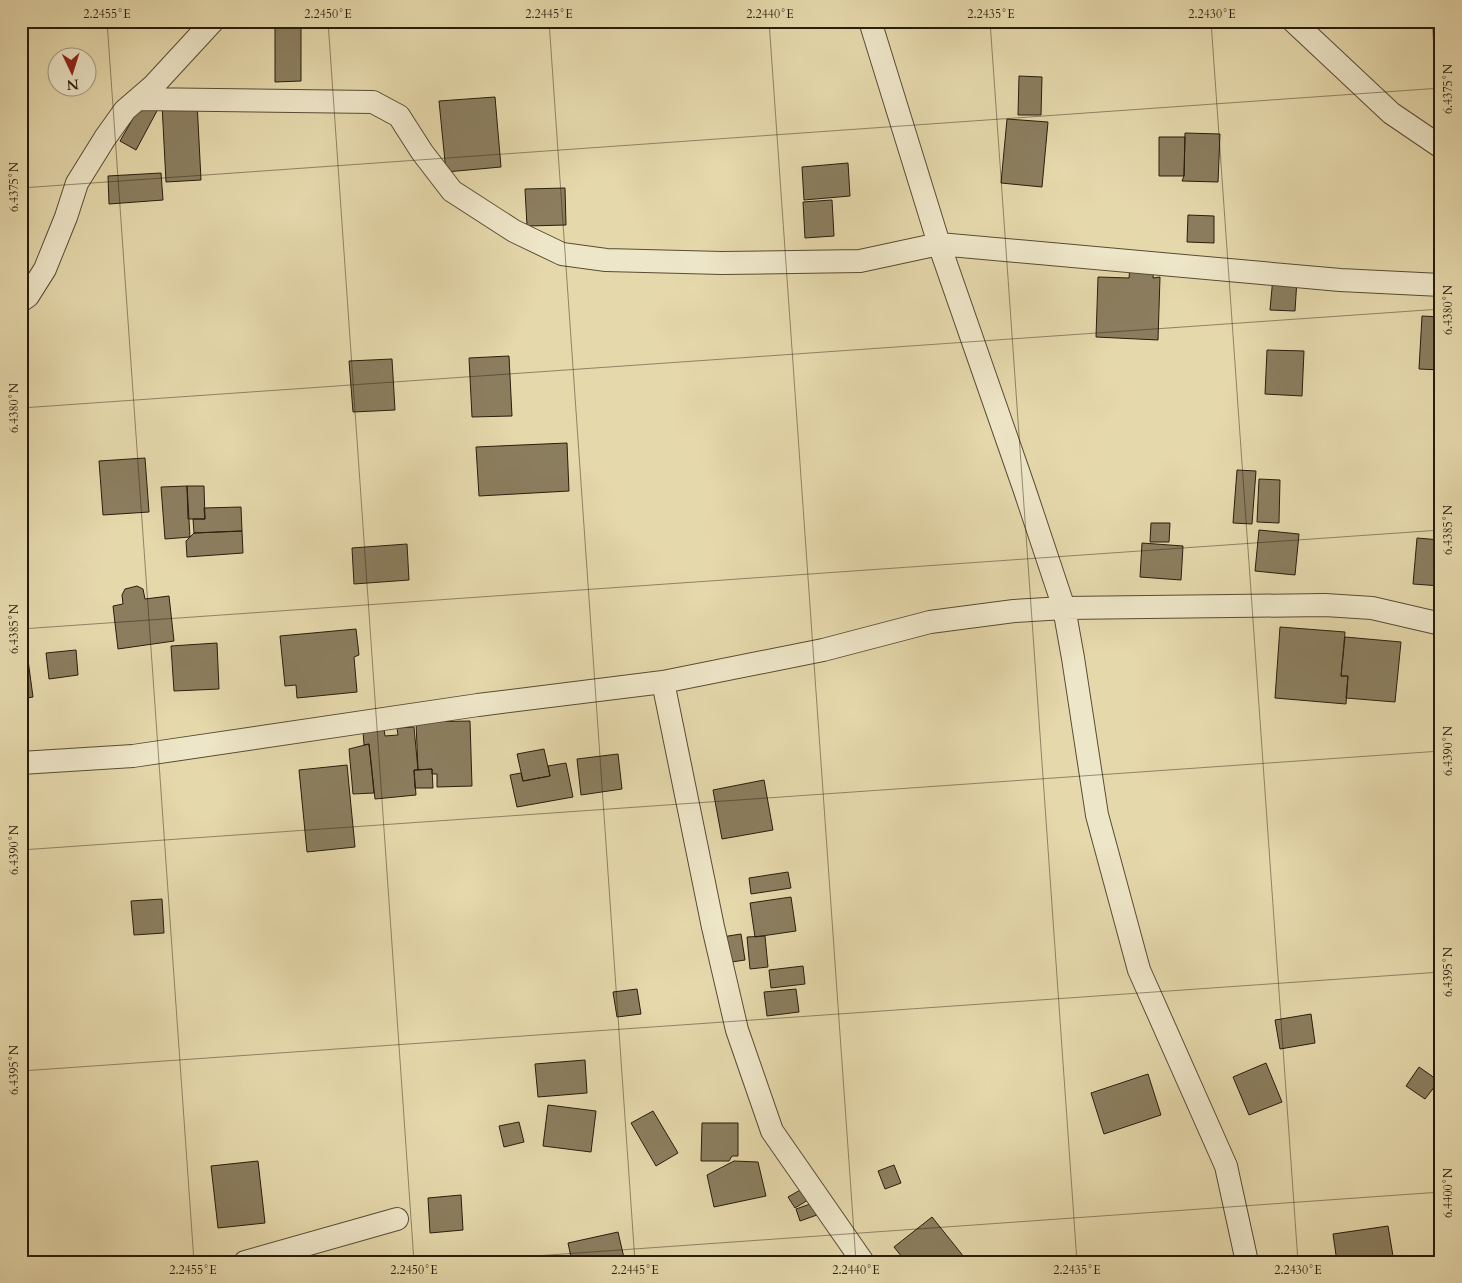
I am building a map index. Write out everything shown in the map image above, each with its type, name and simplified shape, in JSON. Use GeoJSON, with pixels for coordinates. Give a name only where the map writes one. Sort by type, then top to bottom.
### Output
{"type":"FeatureCollection","features":[{"type":"Feature","properties":{"kind":"street"},"geometry":{"type":"LineString","coordinates":[[21,301],[28,296],[46,269],[66,217],[76,183],[110,130],[125,110],[154,85],[213,21]]}},
{"type":"Feature","properties":{"kind":"street"},"geometry":{"type":"LineString","coordinates":[[870,21],[939,244],[1064,608],[1097,815],[1139,970],[1226,1166],[1248,1262]]}},
{"type":"Feature","properties":{"kind":"street"},"geometry":{"type":"LineString","coordinates":[[1293,21],[1391,113],[1441,147]]}},
{"type":"Feature","properties":{"kind":"street"},"geometry":{"type":"LineString","coordinates":[[138,98],[373,102],[399,116],[422,152],[452,191],[514,231],[562,254],[625,261],[722,263],[860,261],[939,244],[1340,280],[1441,285]]}},
{"type":"Feature","properties":{"kind":"street"},"geometry":{"type":"LineString","coordinates":[[21,763],[133,756],[478,705],[663,682],[823,650],[930,622],[1014,611],[1064,608],[1325,605],[1372,608],[1441,624]]}},
{"type":"Feature","properties":{"kind":"street"},"geometry":{"type":"LineString","coordinates":[[663,682],[713,927],[737,1030],[772,1132],[863,1262]]}},
{"type":"Feature","properties":{"kind":"street"},"geometry":{"type":"LineString","coordinates":[[245,1262],[397,1219]]}},
{"type":"Feature","properties":{"kind":"building"},"geometry":{"type":"Polygon","coordinates":[[[275,22],[301,22],[301,81],[275,82],[275,22]]]}},
{"type":"Feature","properties":{"kind":"building"},"geometry":{"type":"Polygon","coordinates":[[[1019,76],[1042,77],[1041,115],[1018,115],[1019,76]]]}},
{"type":"Feature","properties":{"kind":"building"},"geometry":{"type":"Polygon","coordinates":[[[495,97],[501,167],[446,172],[439,101],[495,97]]]}},
{"type":"Feature","properties":{"kind":"building"},"geometry":{"type":"Polygon","coordinates":[[[143,101],[158,109],[136,150],[120,141],[143,101]]]}},
{"type":"Feature","properties":{"kind":"building"},"geometry":{"type":"Polygon","coordinates":[[[197,102],[201,180],[166,182],[162,104],[197,102]]]}},
{"type":"Feature","properties":{"kind":"building"},"geometry":{"type":"Polygon","coordinates":[[[1007,119],[1048,122],[1042,187],[1001,183],[1007,119]]]}},
{"type":"Feature","properties":{"kind":"building"},"geometry":{"type":"Polygon","coordinates":[[[1185,133],[1220,134],[1218,182],[1182,181],[1184,176],[1185,133]]]}},
{"type":"Feature","properties":{"kind":"building"},"geometry":{"type":"Polygon","coordinates":[[[1159,137],[1185,137],[1184,176],[1159,176],[1159,137]]]}},
{"type":"Feature","properties":{"kind":"building"},"geometry":{"type":"Polygon","coordinates":[[[848,163],[850,196],[804,200],[802,167],[848,163]]]}},
{"type":"Feature","properties":{"kind":"building"},"geometry":{"type":"Polygon","coordinates":[[[161,173],[163,200],[109,204],[108,176],[161,173]]]}},
{"type":"Feature","properties":{"kind":"building"},"geometry":{"type":"Polygon","coordinates":[[[565,188],[566,225],[527,226],[525,189],[565,188]]]}},
{"type":"Feature","properties":{"kind":"building"},"geometry":{"type":"Polygon","coordinates":[[[832,200],[834,236],[805,238],[803,202],[832,200]]]}},
{"type":"Feature","properties":{"kind":"building"},"geometry":{"type":"Polygon","coordinates":[[[1188,215],[1214,216],[1214,243],[1187,242],[1188,215]]]}},
{"type":"Feature","properties":{"kind":"building"},"geometry":{"type":"Polygon","coordinates":[[[1130,266],[1154,267],[1153,278],[1160,277],[1158,340],[1096,337],[1098,277],[1129,278],[1130,266]]]}},
{"type":"Feature","properties":{"kind":"building"},"geometry":{"type":"Polygon","coordinates":[[[1273,277],[1297,279],[1295,311],[1270,310],[1273,277]]]}},
{"type":"Feature","properties":{"kind":"building"},"geometry":{"type":"Polygon","coordinates":[[[1422,316],[1441,317],[1441,370],[1419,369],[1422,316]]]}},
{"type":"Feature","properties":{"kind":"building"},"geometry":{"type":"Polygon","coordinates":[[[1267,350],[1304,351],[1302,396],[1265,394],[1267,350]]]}},
{"type":"Feature","properties":{"kind":"building"},"geometry":{"type":"Polygon","coordinates":[[[509,356],[512,416],[472,417],[469,358],[509,356]]]}},
{"type":"Feature","properties":{"kind":"building"},"geometry":{"type":"Polygon","coordinates":[[[392,359],[395,410],[353,412],[349,361],[392,359]]]}},
{"type":"Feature","properties":{"kind":"building"},"geometry":{"type":"Polygon","coordinates":[[[567,443],[569,491],[479,496],[476,447],[567,443]]]}},
{"type":"Feature","properties":{"kind":"building"},"geometry":{"type":"Polygon","coordinates":[[[145,458],[149,512],[103,515],[99,461],[145,458]]]}},
{"type":"Feature","properties":{"kind":"building"},"geometry":{"type":"Polygon","coordinates":[[[1237,470],[1256,471],[1252,524],[1233,523],[1237,470]]]}},
{"type":"Feature","properties":{"kind":"building"},"geometry":{"type":"Polygon","coordinates":[[[1259,479],[1280,480],[1279,523],[1257,522],[1259,479]]]}},
{"type":"Feature","properties":{"kind":"building"},"geometry":{"type":"Polygon","coordinates":[[[187,486],[190,537],[165,539],[161,487],[187,486]]]}},
{"type":"Feature","properties":{"kind":"building"},"geometry":{"type":"Polygon","coordinates":[[[187,486],[204,486],[205,519],[188,519],[187,486]]]}},
{"type":"Feature","properties":{"kind":"building"},"geometry":{"type":"Polygon","coordinates":[[[241,507],[242,531],[194,533],[193,519],[205,519],[204,508],[241,507]]]}},
{"type":"Feature","properties":{"kind":"building"},"geometry":{"type":"Polygon","coordinates":[[[1151,523],[1170,523],[1169,542],[1150,542],[1151,523]]]}},
{"type":"Feature","properties":{"kind":"building"},"geometry":{"type":"Polygon","coordinates":[[[1259,530],[1299,534],[1295,575],[1255,571],[1259,530]]]}},
{"type":"Feature","properties":{"kind":"building"},"geometry":{"type":"Polygon","coordinates":[[[242,531],[243,553],[187,557],[186,541],[194,533],[242,531]]]}},
{"type":"Feature","properties":{"kind":"building"},"geometry":{"type":"Polygon","coordinates":[[[1417,538],[1441,540],[1441,586],[1413,584],[1417,538]]]}},
{"type":"Feature","properties":{"kind":"building"},"geometry":{"type":"Polygon","coordinates":[[[1142,543],[1183,546],[1181,580],[1140,577],[1142,543]]]}},
{"type":"Feature","properties":{"kind":"building"},"geometry":{"type":"Polygon","coordinates":[[[407,544],[409,580],[354,584],[352,548],[407,544]]]}},
{"type":"Feature","properties":{"kind":"building"},"geometry":{"type":"Polygon","coordinates":[[[137,586],[143,589],[145,599],[169,596],[174,641],[118,649],[113,606],[123,604],[122,595],[125,589],[137,586]]]}},
{"type":"Feature","properties":{"kind":"building"},"geometry":{"type":"Polygon","coordinates":[[[1280,627],[1345,632],[1341,676],[1348,676],[1346,704],[1275,698],[1280,627]]]}},
{"type":"Feature","properties":{"kind":"building"},"geometry":{"type":"Polygon","coordinates":[[[356,629],[359,655],[354,657],[357,692],[297,698],[296,685],[285,686],[280,636],[356,629]]]}},
{"type":"Feature","properties":{"kind":"building"},"geometry":{"type":"Polygon","coordinates":[[[1345,637],[1401,642],[1395,702],[1346,698],[1348,676],[1341,676],[1345,637]]]}},
{"type":"Feature","properties":{"kind":"building"},"geometry":{"type":"Polygon","coordinates":[[[217,643],[219,689],[174,691],[171,646],[217,643]]]}},
{"type":"Feature","properties":{"kind":"building"},"geometry":{"type":"Polygon","coordinates":[[[76,650],[78,675],[49,679],[46,653],[76,650]]]}},
{"type":"Feature","properties":{"kind":"building"},"geometry":{"type":"Polygon","coordinates":[[[28,660],[33,697],[21,699],[21,661],[28,660]]]}},
{"type":"Feature","properties":{"kind":"building"},"geometry":{"type":"Polygon","coordinates":[[[470,721],[472,786],[437,787],[437,774],[432,774],[432,769],[418,770],[416,722],[470,721]]]}},
{"type":"Feature","properties":{"kind":"building"},"geometry":{"type":"Polygon","coordinates":[[[414,727],[418,770],[414,770],[416,795],[375,799],[369,744],[364,745],[363,731],[384,729],[385,736],[398,735],[397,728],[414,727]]]}},
{"type":"Feature","properties":{"kind":"building"},"geometry":{"type":"Polygon","coordinates":[[[369,744],[374,793],[353,794],[349,749],[369,744]]]}},
{"type":"Feature","properties":{"kind":"building"},"geometry":{"type":"Polygon","coordinates":[[[544,749],[550,776],[523,781],[517,754],[544,749]]]}},
{"type":"Feature","properties":{"kind":"building"},"geometry":{"type":"Polygon","coordinates":[[[618,754],[622,789],[581,795],[577,759],[618,754]]]}},
{"type":"Feature","properties":{"kind":"building"},"geometry":{"type":"Polygon","coordinates":[[[566,763],[573,797],[517,807],[510,775],[521,773],[523,781],[550,776],[548,766],[566,763]]]}},
{"type":"Feature","properties":{"kind":"building"},"geometry":{"type":"Polygon","coordinates":[[[347,765],[355,847],[307,852],[299,770],[347,765]]]}},
{"type":"Feature","properties":{"kind":"building"},"geometry":{"type":"Polygon","coordinates":[[[432,769],[433,788],[415,788],[414,770],[432,769]]]}},
{"type":"Feature","properties":{"kind":"building"},"geometry":{"type":"Polygon","coordinates":[[[764,780],[773,830],[722,839],[713,790],[764,780]]]}},
{"type":"Feature","properties":{"kind":"building"},"geometry":{"type":"Polygon","coordinates":[[[788,872],[791,888],[751,894],[749,878],[788,872]]]}},
{"type":"Feature","properties":{"kind":"building"},"geometry":{"type":"Polygon","coordinates":[[[791,897],[796,931],[755,937],[750,903],[791,897]]]}},
{"type":"Feature","properties":{"kind":"building"},"geometry":{"type":"Polygon","coordinates":[[[162,899],[164,933],[134,935],[131,901],[162,899]]]}},
{"type":"Feature","properties":{"kind":"building"},"geometry":{"type":"Polygon","coordinates":[[[741,934],[745,960],[725,963],[722,937],[741,934]]]}},
{"type":"Feature","properties":{"kind":"building"},"geometry":{"type":"Polygon","coordinates":[[[765,936],[768,967],[750,969],[747,937],[765,936]]]}},
{"type":"Feature","properties":{"kind":"building"},"geometry":{"type":"Polygon","coordinates":[[[803,966],[805,984],[771,988],[769,970],[803,966]]]}},
{"type":"Feature","properties":{"kind":"building"},"geometry":{"type":"Polygon","coordinates":[[[637,989],[641,1014],[617,1017],[613,992],[637,989]]]}},
{"type":"Feature","properties":{"kind":"building"},"geometry":{"type":"Polygon","coordinates":[[[796,989],[799,1012],[767,1016],[764,992],[796,989]]]}},
{"type":"Feature","properties":{"kind":"building"},"geometry":{"type":"Polygon","coordinates":[[[1311,1014],[1315,1043],[1280,1049],[1275,1020],[1311,1014]]]}},
{"type":"Feature","properties":{"kind":"building"},"geometry":{"type":"Polygon","coordinates":[[[585,1060],[587,1093],[538,1097],[535,1064],[585,1060]]]}},
{"type":"Feature","properties":{"kind":"building"},"geometry":{"type":"Polygon","coordinates":[[[1266,1063],[1282,1102],[1249,1115],[1233,1077],[1266,1063]]]}},
{"type":"Feature","properties":{"kind":"building"},"geometry":{"type":"Polygon","coordinates":[[[1419,1067],[1439,1081],[1425,1099],[1406,1086],[1419,1067]]]}},
{"type":"Feature","properties":{"kind":"building"},"geometry":{"type":"Polygon","coordinates":[[[1148,1074],[1161,1115],[1104,1134],[1091,1093],[1148,1074]]]}},
{"type":"Feature","properties":{"kind":"building"},"geometry":{"type":"Polygon","coordinates":[[[548,1105],[596,1111],[591,1152],[543,1146],[548,1105]]]}},
{"type":"Feature","properties":{"kind":"building"},"geometry":{"type":"Polygon","coordinates":[[[653,1111],[678,1153],[656,1166],[631,1123],[653,1111]]]}},
{"type":"Feature","properties":{"kind":"building"},"geometry":{"type":"Polygon","coordinates":[[[519,1122],[524,1142],[504,1147],[499,1126],[519,1122]]]}},
{"type":"Feature","properties":{"kind":"building"},"geometry":{"type":"Polygon","coordinates":[[[702,1123],[738,1123],[738,1156],[732,1156],[729,1161],[701,1161],[702,1123]]]}},
{"type":"Feature","properties":{"kind":"building"},"geometry":{"type":"Polygon","coordinates":[[[258,1161],[265,1223],[218,1228],[211,1166],[258,1161]]]}},
{"type":"Feature","properties":{"kind":"building"},"geometry":{"type":"Polygon","coordinates":[[[734,1161],[758,1162],[766,1196],[714,1207],[707,1175],[734,1161]]]}},
{"type":"Feature","properties":{"kind":"building"},"geometry":{"type":"Polygon","coordinates":[[[894,1165],[901,1183],[885,1189],[878,1171],[894,1165]]]}},
{"type":"Feature","properties":{"kind":"building"},"geometry":{"type":"Polygon","coordinates":[[[802,1189],[808,1200],[795,1208],[788,1197],[802,1189]]]}},
{"type":"Feature","properties":{"kind":"building"},"geometry":{"type":"Polygon","coordinates":[[[461,1195],[463,1230],[430,1233],[428,1198],[461,1195]]]}},
{"type":"Feature","properties":{"kind":"building"},"geometry":{"type":"Polygon","coordinates":[[[813,1203],[817,1215],[800,1221],[796,1209],[813,1203]]]}},
{"type":"Feature","properties":{"kind":"building"},"geometry":{"type":"Polygon","coordinates":[[[932,1217],[968,1262],[906,1262],[894,1247],[932,1217]]]}},
{"type":"Feature","properties":{"kind":"building"},"geometry":{"type":"Polygon","coordinates":[[[1388,1226],[1394,1262],[1337,1262],[1333,1234],[1388,1226]]]}},
{"type":"Feature","properties":{"kind":"building"},"geometry":{"type":"Polygon","coordinates":[[[618,1232],[625,1262],[572,1262],[568,1243],[618,1232]]]}}]}
